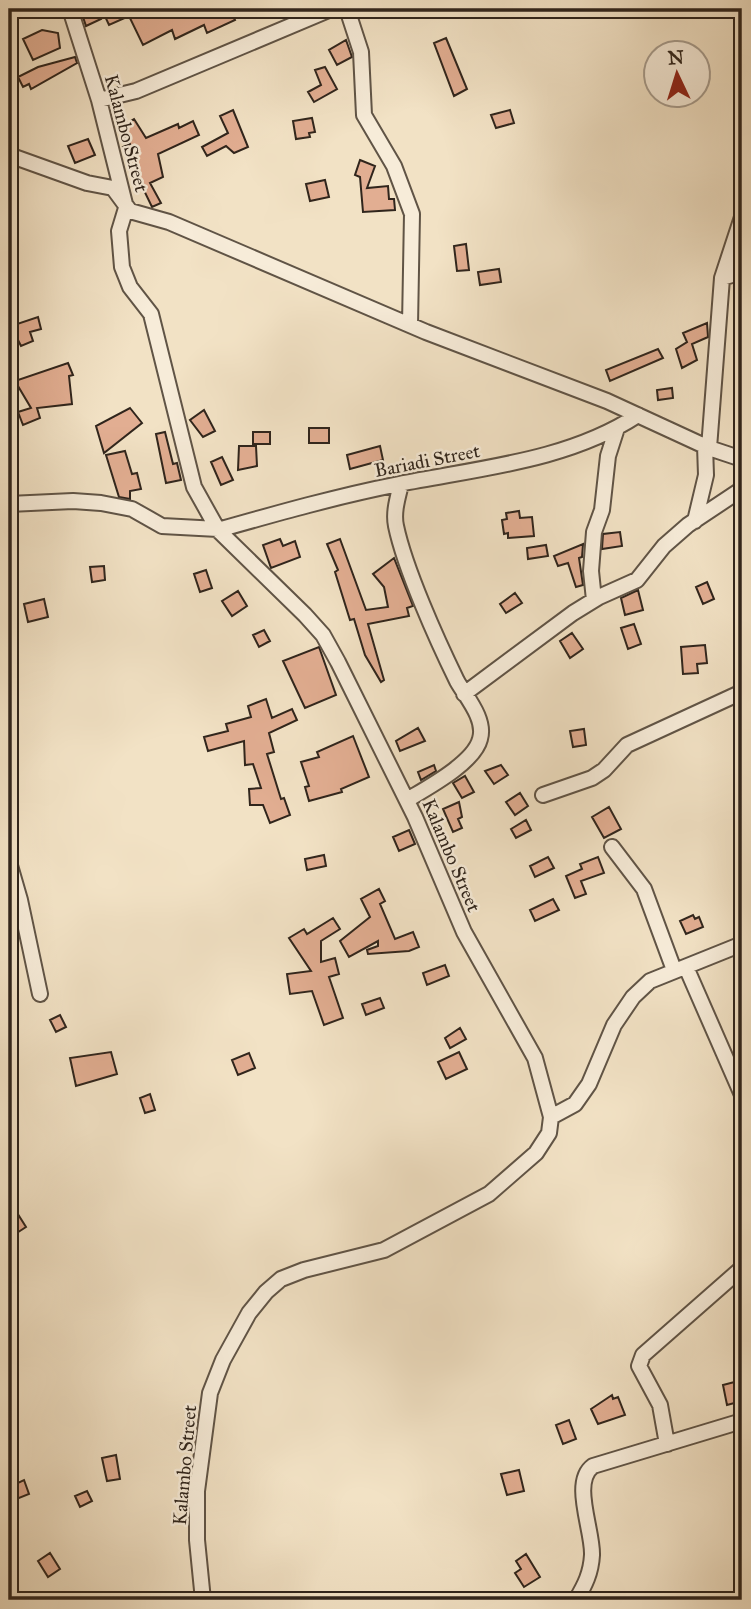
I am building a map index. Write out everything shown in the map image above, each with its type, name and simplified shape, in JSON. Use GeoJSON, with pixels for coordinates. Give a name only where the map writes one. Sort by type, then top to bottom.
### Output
{"type":"FeatureCollection","features":[{"type":"Feature","properties":{"kind":"street","name":"Kalambo Street"},"geometry":{"type":"LineString","coordinates":[[70,9],[99,100],[126,208],[120,231],[122,267],[130,287],[151,314],[194,487],[218,529],[323,635],[407,800],[464,932],[535,1058],[551,1117],[549,1133],[536,1153],[489,1194],[384,1250],[288,1276],[265,1292],[249,1313],[223,1360],[211,1394],[198,1491],[197,1540],[203,1600]]}},
{"type":"Feature","properties":{"kind":"street"},"geometry":{"type":"LineString","coordinates":[[99,100],[136,91],[331,9]]}},
{"type":"Feature","properties":{"kind":"street"},"geometry":{"type":"LineString","coordinates":[[346,9],[361,52],[364,115],[394,166],[412,214],[410,325]]}},
{"type":"Feature","properties":{"kind":"street"},"geometry":{"type":"LineString","coordinates":[[9,155],[87,183],[113,188],[126,208],[142,216],[169,222],[410,325],[742,459]]}},
{"type":"Feature","properties":{"kind":"street"},"geometry":{"type":"LineString","coordinates":[[695,521],[706,475],[722,278],[742,216]]}},
{"type":"Feature","properties":{"kind":"street"},"geometry":{"type":"LineString","coordinates":[[722,278],[742,272]]}},
{"type":"Feature","properties":{"kind":"street","name":"Bariadi Street"},"geometry":{"type":"LineString","coordinates":[[9,504],[73,501],[101,503],[132,509],[162,526],[218,529],[401,484],[504,465],[617,428],[638,415]]}},
{"type":"Feature","properties":{"kind":"street"},"geometry":{"type":"LineString","coordinates":[[594,600],[591,571],[594,532],[602,510],[608,456],[617,428]]}},
{"type":"Feature","properties":{"kind":"street"},"geometry":{"type":"LineString","coordinates":[[401,484],[396,527],[441,646],[477,715],[480,740],[457,767],[407,800]]}},
{"type":"Feature","properties":{"kind":"street"},"geometry":{"type":"LineString","coordinates":[[464,694],[538,637],[594,600],[636,580],[664,546],[742,489]]}},
{"type":"Feature","properties":{"kind":"street"},"geometry":{"type":"LineString","coordinates":[[543,795],[592,778],[604,770],[627,745],[742,692]]}},
{"type":"Feature","properties":{"kind":"street"},"geometry":{"type":"LineString","coordinates":[[612,847],[644,889],[742,1095]]}},
{"type":"Feature","properties":{"kind":"street"},"geometry":{"type":"LineString","coordinates":[[9,862],[40,994]]}},
{"type":"Feature","properties":{"kind":"street"},"geometry":{"type":"LineString","coordinates":[[551,1117],[575,1104],[589,1084],[614,1025],[633,997],[650,981],[742,943]]}},
{"type":"Feature","properties":{"kind":"street"},"geometry":{"type":"LineString","coordinates":[[667,1444],[660,1405],[639,1366],[643,1355],[742,1268]]}},
{"type":"Feature","properties":{"kind":"street"},"geometry":{"type":"LineString","coordinates":[[576,1600],[588,1580],[592,1552],[582,1483],[585,1472],[593,1466],[742,1421]]}},
{"type":"Feature","properties":{"kind":"building"},"geometry":{"type":"Polygon","coordinates":[[[97,9],[101,19],[86,26],[81,11],[97,9]]]}},
{"type":"Feature","properties":{"kind":"building"},"geometry":{"type":"Polygon","coordinates":[[[109,9],[190,9],[191,17],[213,9],[230,9],[235,20],[207,33],[204,25],[175,39],[172,30],[143,45],[129,16],[109,25],[103,12],[109,9]]]}},
{"type":"Feature","properties":{"kind":"building"},"geometry":{"type":"Polygon","coordinates":[[[42,30],[58,33],[60,48],[33,60],[23,39],[42,30]]]}},
{"type":"Feature","properties":{"kind":"building"},"geometry":{"type":"Polygon","coordinates":[[[446,38],[467,89],[454,96],[434,43],[446,38]]]}},
{"type":"Feature","properties":{"kind":"building"},"geometry":{"type":"Polygon","coordinates":[[[346,40],[352,57],[337,65],[329,50],[346,40]]]}},
{"type":"Feature","properties":{"kind":"building"},"geometry":{"type":"Polygon","coordinates":[[[75,57],[77,63],[31,89],[29,84],[23,87],[18,77],[38,67],[75,57]]]}},
{"type":"Feature","properties":{"kind":"building"},"geometry":{"type":"Polygon","coordinates":[[[325,67],[337,89],[314,102],[308,92],[321,85],[315,70],[325,67]]]}},
{"type":"Feature","properties":{"kind":"building"},"geometry":{"type":"Polygon","coordinates":[[[233,110],[248,147],[234,153],[226,146],[207,156],[202,147],[228,133],[220,116],[233,110]]]}},
{"type":"Feature","properties":{"kind":"building"},"geometry":{"type":"Polygon","coordinates":[[[510,110],[514,123],[496,128],[491,115],[510,110]]]}},
{"type":"Feature","properties":{"kind":"building"},"geometry":{"type":"Polygon","coordinates":[[[312,118],[315,132],[309,133],[310,137],[296,139],[293,121],[312,118]]]}},
{"type":"Feature","properties":{"kind":"building"},"geometry":{"type":"Polygon","coordinates":[[[134,119],[146,138],[178,124],[179,128],[193,121],[199,135],[158,154],[163,177],[150,183],[161,203],[152,207],[123,147],[130,144],[119,128],[134,119]]]}},
{"type":"Feature","properties":{"kind":"building"},"geometry":{"type":"Polygon","coordinates":[[[88,139],[95,155],[75,163],[68,146],[88,139]]]}},
{"type":"Feature","properties":{"kind":"building"},"geometry":{"type":"Polygon","coordinates":[[[360,160],[375,166],[367,188],[388,186],[389,199],[394,199],[395,210],[363,212],[360,177],[355,175],[360,160]]]}},
{"type":"Feature","properties":{"kind":"building"},"geometry":{"type":"Polygon","coordinates":[[[325,180],[329,197],[310,201],[306,184],[325,180]]]}},
{"type":"Feature","properties":{"kind":"building"},"geometry":{"type":"Polygon","coordinates":[[[466,244],[469,270],[457,271],[454,246],[466,244]]]}},
{"type":"Feature","properties":{"kind":"building"},"geometry":{"type":"Polygon","coordinates":[[[499,269],[501,282],[480,285],[478,272],[499,269]]]}},
{"type":"Feature","properties":{"kind":"building"},"geometry":{"type":"Polygon","coordinates":[[[38,317],[41,329],[30,332],[33,341],[21,346],[11,326],[38,317]]]}},
{"type":"Feature","properties":{"kind":"building"},"geometry":{"type":"Polygon","coordinates":[[[707,323],[708,337],[692,344],[697,360],[682,368],[676,349],[687,342],[683,333],[707,323]]]}},
{"type":"Feature","properties":{"kind":"building"},"geometry":{"type":"Polygon","coordinates":[[[658,349],[663,358],[610,381],[606,370],[658,349]]]}},
{"type":"Feature","properties":{"kind":"building"},"geometry":{"type":"Polygon","coordinates":[[[68,363],[73,375],[69,376],[72,404],[37,408],[40,418],[23,425],[18,412],[31,408],[15,381],[68,363]]]}},
{"type":"Feature","properties":{"kind":"building"},"geometry":{"type":"Polygon","coordinates":[[[672,388],[673,398],[658,400],[657,390],[672,388]]]}},
{"type":"Feature","properties":{"kind":"building"},"geometry":{"type":"Polygon","coordinates":[[[130,408],[142,423],[104,453],[96,426],[130,408]]]}},
{"type":"Feature","properties":{"kind":"building"},"geometry":{"type":"Polygon","coordinates":[[[204,410],[215,431],[203,437],[190,420],[204,410]]]}},
{"type":"Feature","properties":{"kind":"building"},"geometry":{"type":"Polygon","coordinates":[[[309,428],[329,428],[329,443],[309,443],[309,428]]]}},
{"type":"Feature","properties":{"kind":"building"},"geometry":{"type":"Polygon","coordinates":[[[165,432],[173,464],[177,463],[181,480],[166,483],[156,434],[165,432]]]}},
{"type":"Feature","properties":{"kind":"building"},"geometry":{"type":"Polygon","coordinates":[[[253,432],[270,432],[270,444],[253,444],[253,432]]]}},
{"type":"Feature","properties":{"kind":"building"},"geometry":{"type":"Polygon","coordinates":[[[239,446],[256,446],[257,466],[238,470],[239,446]]]}},
{"type":"Feature","properties":{"kind":"building"},"geometry":{"type":"Polygon","coordinates":[[[380,446],[383,460],[350,469],[347,455],[380,446]]]}},
{"type":"Feature","properties":{"kind":"building"},"geometry":{"type":"Polygon","coordinates":[[[125,451],[132,474],[137,473],[141,489],[130,491],[130,499],[119,497],[106,455],[125,451]]]}},
{"type":"Feature","properties":{"kind":"building"},"geometry":{"type":"Polygon","coordinates":[[[222,457],[233,480],[221,485],[211,462],[222,457]]]}},
{"type":"Feature","properties":{"kind":"building"},"geometry":{"type":"Polygon","coordinates":[[[519,511],[520,518],[532,517],[534,536],[508,538],[508,533],[504,534],[502,520],[507,519],[506,513],[519,511]]]}},
{"type":"Feature","properties":{"kind":"building"},"geometry":{"type":"Polygon","coordinates":[[[620,532],[622,546],[602,549],[603,534],[620,532]]]}},
{"type":"Feature","properties":{"kind":"building"},"geometry":{"type":"Polygon","coordinates":[[[280,539],[283,546],[295,541],[300,557],[271,568],[263,545],[280,539]]]}},
{"type":"Feature","properties":{"kind":"building"},"geometry":{"type":"Polygon","coordinates":[[[340,539],[366,610],[388,607],[384,587],[373,574],[394,558],[413,606],[407,608],[409,616],[368,624],[384,680],[381,682],[365,655],[354,619],[350,620],[335,572],[338,570],[327,544],[340,539]]]}},
{"type":"Feature","properties":{"kind":"building"},"geometry":{"type":"Polygon","coordinates":[[[583,544],[582,557],[579,558],[583,585],[576,587],[568,563],[558,566],[554,556],[583,544]]]}},
{"type":"Feature","properties":{"kind":"building"},"geometry":{"type":"Polygon","coordinates":[[[546,545],[548,556],[528,559],[527,548],[546,545]]]}},
{"type":"Feature","properties":{"kind":"building"},"geometry":{"type":"Polygon","coordinates":[[[104,566],[105,580],[92,582],[90,567],[104,566]]]}},
{"type":"Feature","properties":{"kind":"building"},"geometry":{"type":"Polygon","coordinates":[[[206,570],[212,588],[200,592],[194,574],[206,570]]]}},
{"type":"Feature","properties":{"kind":"building"},"geometry":{"type":"Polygon","coordinates":[[[707,582],[714,599],[703,604],[696,587],[707,582]]]}},
{"type":"Feature","properties":{"kind":"building"},"geometry":{"type":"Polygon","coordinates":[[[638,590],[643,610],[625,615],[621,598],[638,590]]]}},
{"type":"Feature","properties":{"kind":"building"},"geometry":{"type":"Polygon","coordinates":[[[238,591],[247,606],[232,616],[222,601],[238,591]]]}},
{"type":"Feature","properties":{"kind":"building"},"geometry":{"type":"Polygon","coordinates":[[[515,593],[522,603],[506,613],[500,604],[515,593]]]}},
{"type":"Feature","properties":{"kind":"building"},"geometry":{"type":"Polygon","coordinates":[[[44,599],[48,617],[28,622],[24,604],[44,599]]]}},
{"type":"Feature","properties":{"kind":"building"},"geometry":{"type":"Polygon","coordinates":[[[634,624],[641,644],[628,649],[621,628],[634,624]]]}},
{"type":"Feature","properties":{"kind":"building"},"geometry":{"type":"Polygon","coordinates":[[[264,630],[270,641],[259,647],[253,635],[264,630]]]}},
{"type":"Feature","properties":{"kind":"building"},"geometry":{"type":"Polygon","coordinates":[[[572,633],[583,649],[570,658],[560,641],[572,633]]]}},
{"type":"Feature","properties":{"kind":"building"},"geometry":{"type":"Polygon","coordinates":[[[705,645],[707,663],[697,664],[698,673],[683,674],[681,647],[705,645]]]}},
{"type":"Feature","properties":{"kind":"building"},"geometry":{"type":"Polygon","coordinates":[[[319,647],[336,695],[305,708],[283,661],[319,647]]]}},
{"type":"Feature","properties":{"kind":"building"},"geometry":{"type":"Polygon","coordinates":[[[266,699],[272,718],[292,709],[297,720],[269,733],[274,752],[267,754],[281,799],[284,798],[290,815],[270,823],[263,805],[250,805],[249,789],[261,788],[253,764],[245,765],[244,741],[208,751],[204,737],[228,731],[226,724],[251,717],[248,706],[266,699]]]}},
{"type":"Feature","properties":{"kind":"building"},"geometry":{"type":"Polygon","coordinates":[[[418,728],[425,741],[400,751],[396,741],[418,728]]]}},
{"type":"Feature","properties":{"kind":"building"},"geometry":{"type":"Polygon","coordinates":[[[584,729],[586,745],[573,747],[570,731],[584,729]]]}},
{"type":"Feature","properties":{"kind":"building"},"geometry":{"type":"Polygon","coordinates":[[[353,736],[369,777],[341,789],[342,792],[309,801],[305,787],[309,786],[301,762],[319,757],[317,752],[353,736]]]}},
{"type":"Feature","properties":{"kind":"building"},"geometry":{"type":"Polygon","coordinates":[[[434,765],[436,771],[421,780],[418,772],[434,765]]]}},
{"type":"Feature","properties":{"kind":"building"},"geometry":{"type":"Polygon","coordinates":[[[501,765],[508,775],[494,784],[485,771],[501,765]]]}},
{"type":"Feature","properties":{"kind":"building"},"geometry":{"type":"Polygon","coordinates":[[[465,776],[474,792],[462,798],[453,783],[465,776]]]}},
{"type":"Feature","properties":{"kind":"building"},"geometry":{"type":"Polygon","coordinates":[[[520,793],[528,806],[515,815],[506,802],[520,793]]]}},
{"type":"Feature","properties":{"kind":"building"},"geometry":{"type":"Polygon","coordinates":[[[459,802],[462,817],[458,819],[462,828],[453,832],[443,809],[459,802]]]}},
{"type":"Feature","properties":{"kind":"building"},"geometry":{"type":"Polygon","coordinates":[[[609,807],[621,829],[604,838],[592,817],[609,807]]]}},
{"type":"Feature","properties":{"kind":"building"},"geometry":{"type":"Polygon","coordinates":[[[526,820],[531,830],[516,838],[511,829],[526,820]]]}},
{"type":"Feature","properties":{"kind":"building"},"geometry":{"type":"Polygon","coordinates":[[[409,830],[415,844],[399,851],[393,837],[409,830]]]}},
{"type":"Feature","properties":{"kind":"building"},"geometry":{"type":"Polygon","coordinates":[[[324,855],[326,866],[307,870],[305,859],[324,855]]]}},
{"type":"Feature","properties":{"kind":"building"},"geometry":{"type":"Polygon","coordinates":[[[548,857],[554,868],[535,877],[530,866],[548,857]]]}},
{"type":"Feature","properties":{"kind":"building"},"geometry":{"type":"Polygon","coordinates":[[[598,857],[604,873],[581,881],[586,894],[575,898],[566,876],[582,869],[580,864],[598,857]]]}},
{"type":"Feature","properties":{"kind":"building"},"geometry":{"type":"Polygon","coordinates":[[[379,889],[385,901],[380,904],[395,939],[413,932],[419,947],[409,951],[368,954],[367,950],[378,946],[378,941],[349,957],[340,941],[370,917],[361,899],[379,889]]]}},
{"type":"Feature","properties":{"kind":"building"},"geometry":{"type":"Polygon","coordinates":[[[553,899],[559,910],[535,921],[530,910],[553,899]]]}},
{"type":"Feature","properties":{"kind":"building"},"geometry":{"type":"Polygon","coordinates":[[[693,915],[695,919],[699,917],[703,927],[686,934],[680,921],[693,915]]]}},
{"type":"Feature","properties":{"kind":"building"},"geometry":{"type":"Polygon","coordinates":[[[333,918],[340,929],[321,941],[321,962],[335,958],[339,974],[329,977],[343,1018],[324,1025],[312,991],[290,994],[287,974],[311,971],[289,938],[304,929],[307,934],[333,918]]]}},
{"type":"Feature","properties":{"kind":"building"},"geometry":{"type":"Polygon","coordinates":[[[445,965],[449,976],[427,985],[423,973],[445,965]]]}},
{"type":"Feature","properties":{"kind":"building"},"geometry":{"type":"Polygon","coordinates":[[[380,998],[384,1008],[366,1015],[362,1004],[380,998]]]}},
{"type":"Feature","properties":{"kind":"building"},"geometry":{"type":"Polygon","coordinates":[[[60,1015],[66,1027],[56,1032],[50,1020],[60,1015]]]}},
{"type":"Feature","properties":{"kind":"building"},"geometry":{"type":"Polygon","coordinates":[[[460,1028],[466,1039],[450,1048],[445,1038],[460,1028]]]}},
{"type":"Feature","properties":{"kind":"building"},"geometry":{"type":"Polygon","coordinates":[[[111,1052],[117,1074],[76,1086],[70,1058],[111,1052]]]}},
{"type":"Feature","properties":{"kind":"building"},"geometry":{"type":"Polygon","coordinates":[[[459,1052],[467,1069],[446,1079],[438,1062],[459,1052]]]}},
{"type":"Feature","properties":{"kind":"building"},"geometry":{"type":"Polygon","coordinates":[[[249,1053],[255,1068],[238,1075],[232,1060],[249,1053]]]}},
{"type":"Feature","properties":{"kind":"building"},"geometry":{"type":"Polygon","coordinates":[[[150,1094],[155,1110],[145,1113],[140,1098],[150,1094]]]}},
{"type":"Feature","properties":{"kind":"building"},"geometry":{"type":"Polygon","coordinates":[[[9,1200],[26,1227],[9,1238],[9,1200]]]}},
{"type":"Feature","properties":{"kind":"building"},"geometry":{"type":"Polygon","coordinates":[[[742,1380],[742,1401],[727,1405],[723,1385],[742,1380]]]}},
{"type":"Feature","properties":{"kind":"building"},"geometry":{"type":"Polygon","coordinates":[[[612,1395],[613,1399],[618,1397],[625,1415],[598,1424],[591,1409],[612,1395]]]}},
{"type":"Feature","properties":{"kind":"building"},"geometry":{"type":"Polygon","coordinates":[[[569,1420],[576,1439],[563,1444],[556,1425],[569,1420]]]}},
{"type":"Feature","properties":{"kind":"building"},"geometry":{"type":"Polygon","coordinates":[[[116,1455],[120,1479],[107,1481],[102,1458],[116,1455]]]}},
{"type":"Feature","properties":{"kind":"building"},"geometry":{"type":"Polygon","coordinates":[[[519,1470],[524,1491],[507,1495],[501,1474],[519,1470]]]}},
{"type":"Feature","properties":{"kind":"building"},"geometry":{"type":"Polygon","coordinates":[[[24,1480],[29,1494],[14,1500],[9,1487],[24,1480]]]}},
{"type":"Feature","properties":{"kind":"building"},"geometry":{"type":"Polygon","coordinates":[[[87,1491],[92,1501],[80,1507],[75,1496],[87,1491]]]}},
{"type":"Feature","properties":{"kind":"building"},"geometry":{"type":"Polygon","coordinates":[[[50,1553],[60,1569],[48,1577],[38,1561],[50,1553]]]}},
{"type":"Feature","properties":{"kind":"building"},"geometry":{"type":"Polygon","coordinates":[[[526,1554],[540,1577],[524,1587],[515,1573],[521,1569],[516,1561],[526,1554]]]}}]}
